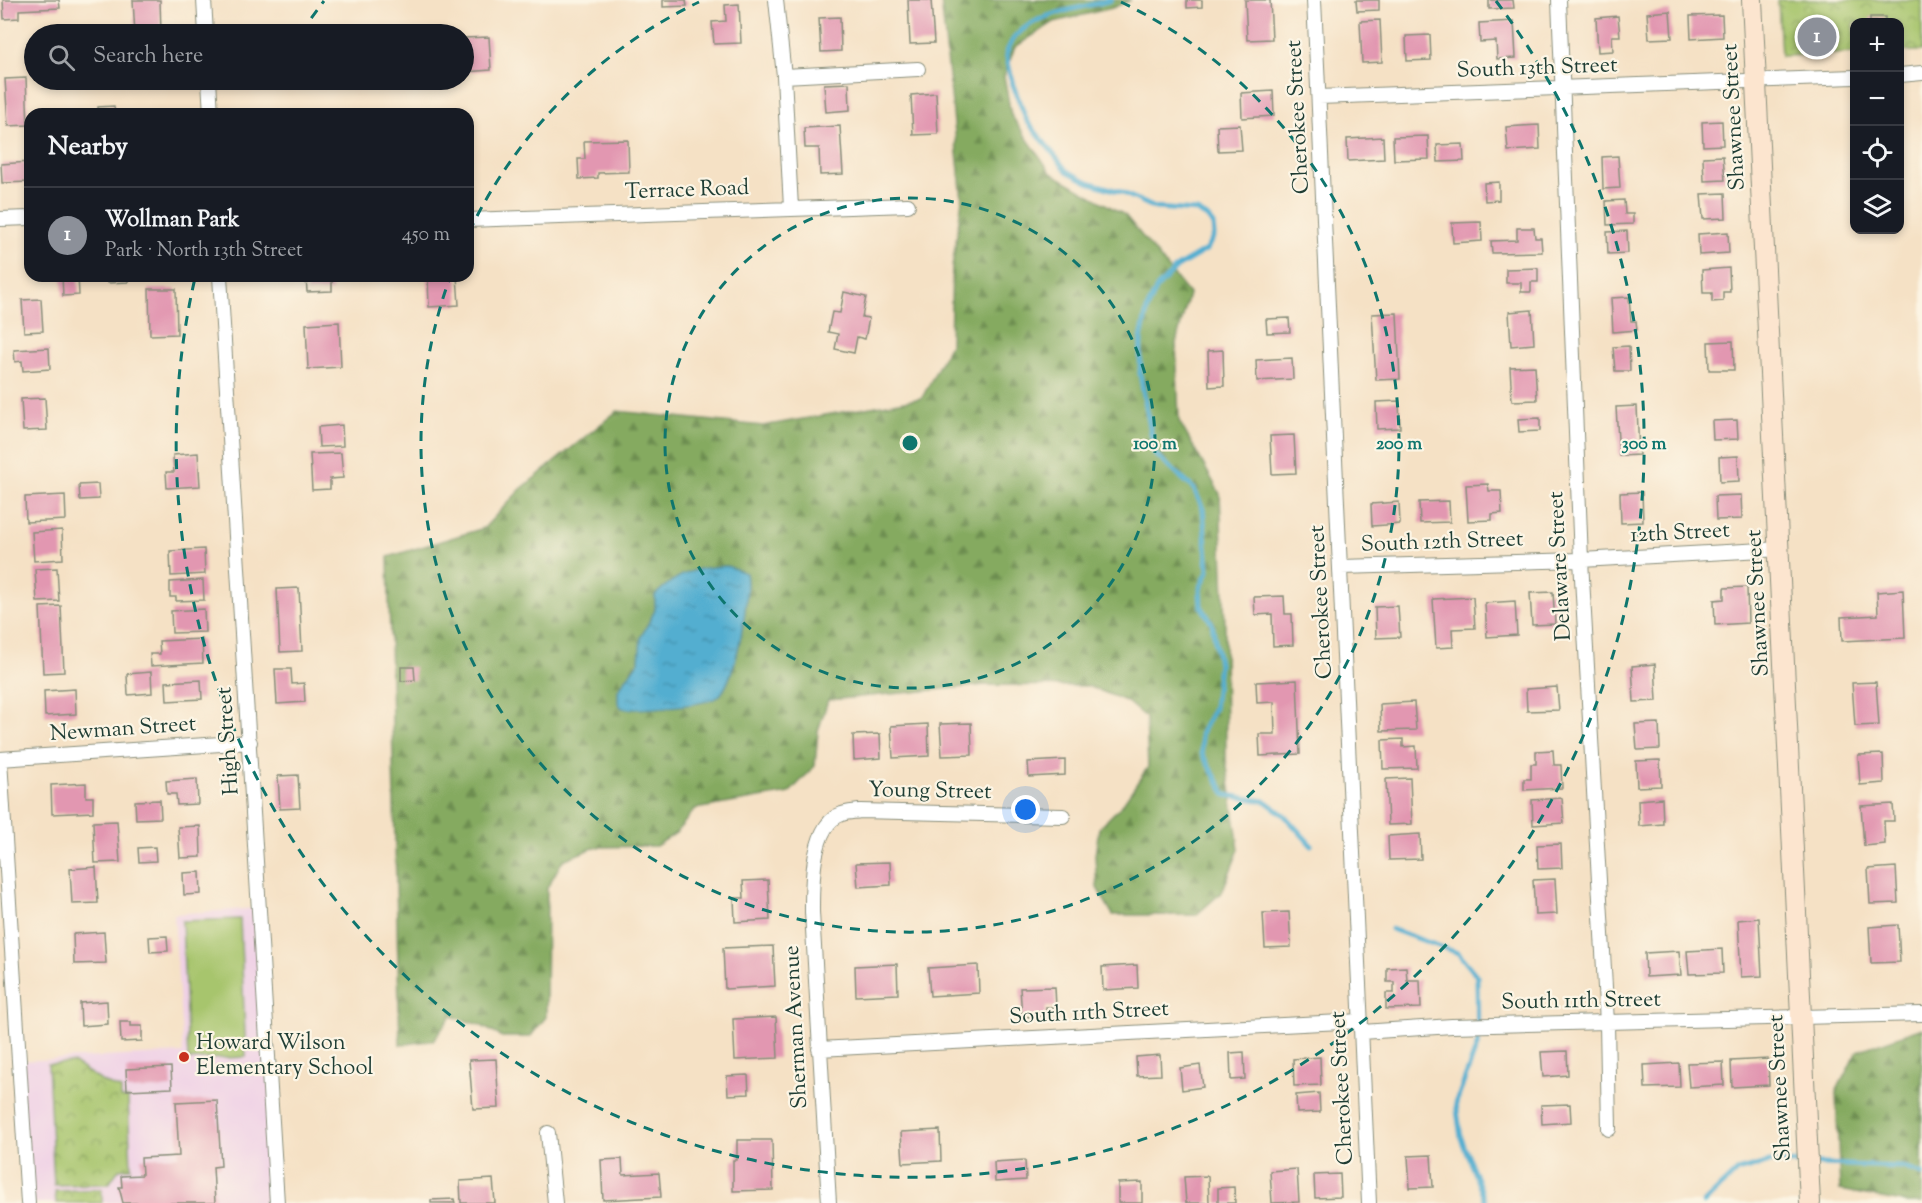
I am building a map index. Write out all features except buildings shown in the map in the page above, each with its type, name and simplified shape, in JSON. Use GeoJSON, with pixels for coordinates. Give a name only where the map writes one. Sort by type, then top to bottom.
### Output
{"type":"FeatureCollection","features":[{"type":"Feature","properties":{"kind":"street"},"geometry":{"type":"LineString","coordinates":[[204,0],[205,24]]}},
{"type":"Feature","properties":{"kind":"street"},"geometry":{"type":"LineString","coordinates":[[776,0],[784,76],[791,208]]}},
{"type":"Feature","properties":{"kind":"street","name":"Cherokee Street"},"geometry":{"type":"LineString","coordinates":[[1314,0],[1369,1203]]}},
{"type":"Feature","properties":{"kind":"street","name":"Delaware Street"},"geometry":{"type":"LineString","coordinates":[[1559,0],[1581,560],[1607,1023],[1609,1129]]}},
{"type":"Feature","properties":{"kind":"street","name":"Shawnee Street"},"geometry":{"type":"LineString","coordinates":[[1752,0],[1781,549],[1810,1203]]}},
{"type":"Feature","properties":{"kind":"street"},"geometry":{"type":"LineString","coordinates":[[784,76],[918,69]]}},
{"type":"Feature","properties":{"kind":"street"},"geometry":{"type":"LineString","coordinates":[[1904,75],[1922,73]]}},
{"type":"Feature","properties":{"kind":"street","name":"South 13th Street"},"geometry":{"type":"LineString","coordinates":[[1319,97],[1850,77]]}},
{"type":"Feature","properties":{"kind":"street"},"geometry":{"type":"LineString","coordinates":[[210,90],[211,108]]}},
{"type":"Feature","properties":{"kind":"street","name":"Terrace Road"},"geometry":{"type":"LineString","coordinates":[[474,220],[908,205]]}},
{"type":"Feature","properties":{"kind":"street"},"geometry":{"type":"LineString","coordinates":[[0,219],[24,218]]}},
{"type":"Feature","properties":{"kind":"street","name":"High Street"},"geometry":{"type":"LineString","coordinates":[[220,282],[277,1203]]}},
{"type":"Feature","properties":{"kind":"street","name":"12th Street"},"geometry":{"type":"LineString","coordinates":[[1581,560],[1781,549]]}},
{"type":"Feature","properties":{"kind":"street","name":"South 12th Street"},"geometry":{"type":"LineString","coordinates":[[1341,567],[1581,560]]}},
{"type":"Feature","properties":{"kind":"street","name":"Newman Street"},"geometry":{"type":"LineString","coordinates":[[0,760],[250,742]]}},
{"type":"Feature","properties":{"kind":"street"},"geometry":{"type":"LineString","coordinates":[[0,760],[28,1203]]}},
{"type":"Feature","properties":{"kind":"street","name":"Young Street"},"geometry":{"type":"LineString","coordinates":[[818,850],[825,829],[840,814],[860,811],[1063,816]]}},
{"type":"Feature","properties":{"kind":"street","name":"Sherman Avenue"},"geometry":{"type":"LineString","coordinates":[[818,850],[812,868],[812,912],[829,1203]]}},
{"type":"Feature","properties":{"kind":"street","name":"South 11th Street"},"geometry":{"type":"LineString","coordinates":[[819,1049],[1362,1027],[1922,1014]]}},
{"type":"Feature","properties":{"kind":"street"},"geometry":{"type":"LineString","coordinates":[[548,1133],[555,1203]]}},
{"type":"Feature","properties":{"kind":"shaded area","name":"Howard Wilson Elementary School"},"geometry":{"type":"Polygon","coordinates":[[[259,908],[277,1203],[28,1203],[18,1061],[183,1053],[174,914],[259,908]]]}},
{"type":"Feature","properties":{"kind":"green space"},"geometry":{"type":"Polygon","coordinates":[[[941,0],[1131,0],[1112,8],[1054,22],[1015,47],[1004,76],[1011,115],[1051,173],[1125,215],[1189,294],[1176,343],[1179,421],[1220,494],[1225,626],[1226,760],[1239,849],[1222,892],[1196,915],[1113,915],[1097,888],[1095,855],[1099,828],[1122,805],[1148,767],[1146,718],[1126,701],[1088,686],[986,685],[828,700],[818,731],[815,766],[789,793],[695,809],[676,833],[656,846],[596,847],[563,860],[547,888],[546,1017],[530,1037],[502,1037],[480,1025],[451,1016],[434,1040],[400,1045],[388,557],[484,528],[521,489],[617,411],[763,426],[922,398],[950,344],[952,268],[962,199],[941,0]]]}},
{"type":"Feature","properties":{"kind":"green space"},"geometry":{"type":"Polygon","coordinates":[[[1778,0],[1922,0],[1922,51],[1904,51],[1904,18],[1850,18],[1850,53],[1781,56],[1778,0]]]}},
{"type":"Feature","properties":{"kind":"green space"},"geometry":{"type":"Polygon","coordinates":[[[240,919],[246,1057],[188,1060],[182,921],[240,919]]]}},
{"type":"Feature","properties":{"kind":"green space"},"geometry":{"type":"Polygon","coordinates":[[[1922,1028],[1922,1203],[1908,1203],[1840,1190],[1836,1092],[1857,1051],[1922,1028]]]}},
{"type":"Feature","properties":{"kind":"green space"},"geometry":{"type":"Polygon","coordinates":[[[74,1063],[103,1082],[121,1089],[121,1098],[128,1098],[131,1168],[119,1169],[109,1184],[54,1185],[48,1064],[74,1063]]]}},
{"type":"Feature","properties":{"kind":"green space"},"geometry":{"type":"Polygon","coordinates":[[[102,1189],[102,1203],[56,1203],[55,1191],[102,1189]]]}},
{"type":"Feature","properties":{"kind":"water"},"geometry":{"type":"Polygon","coordinates":[[[727,566],[746,573],[747,584],[741,638],[725,688],[718,697],[701,703],[656,708],[622,708],[618,703],[618,690],[639,661],[641,637],[655,610],[655,595],[680,576],[706,568],[727,566]]]}},
{"type":"Feature","properties":{"kind":"waterway"},"geometry":{"type":"LineString","coordinates":[[1111,0],[1047,16],[1024,28],[1006,53],[1013,85],[1027,121],[1067,171],[1088,182],[1121,192],[1155,208],[1197,211],[1213,224],[1214,236],[1206,250],[1177,267],[1156,289],[1147,310],[1141,339],[1140,374],[1155,454],[1194,489],[1203,509],[1208,571],[1200,589],[1201,606],[1212,623],[1219,664],[1214,708],[1201,733],[1202,754],[1226,795],[1265,801],[1284,815],[1311,845]]}},
{"type":"Feature","properties":{"kind":"waterway"},"geometry":{"type":"LineString","coordinates":[[1391,929],[1458,953],[1477,976],[1478,1043],[1456,1103],[1461,1138],[1486,1203]]}},
{"type":"Feature","properties":{"kind":"waterway"},"geometry":{"type":"LineString","coordinates":[[1704,1203],[1737,1171],[1770,1162],[1902,1167],[1922,1174]]}},
{"type":"Feature","properties":{"kind":"place","name":"Wollman Park"},"geometry":{"type":"Point","coordinates":[1817,37]}},
{"type":"Feature","properties":{"kind":"place","name":"Howard Wilson Elementary School"},"geometry":{"type":"Point","coordinates":[184,1057]}}]}
